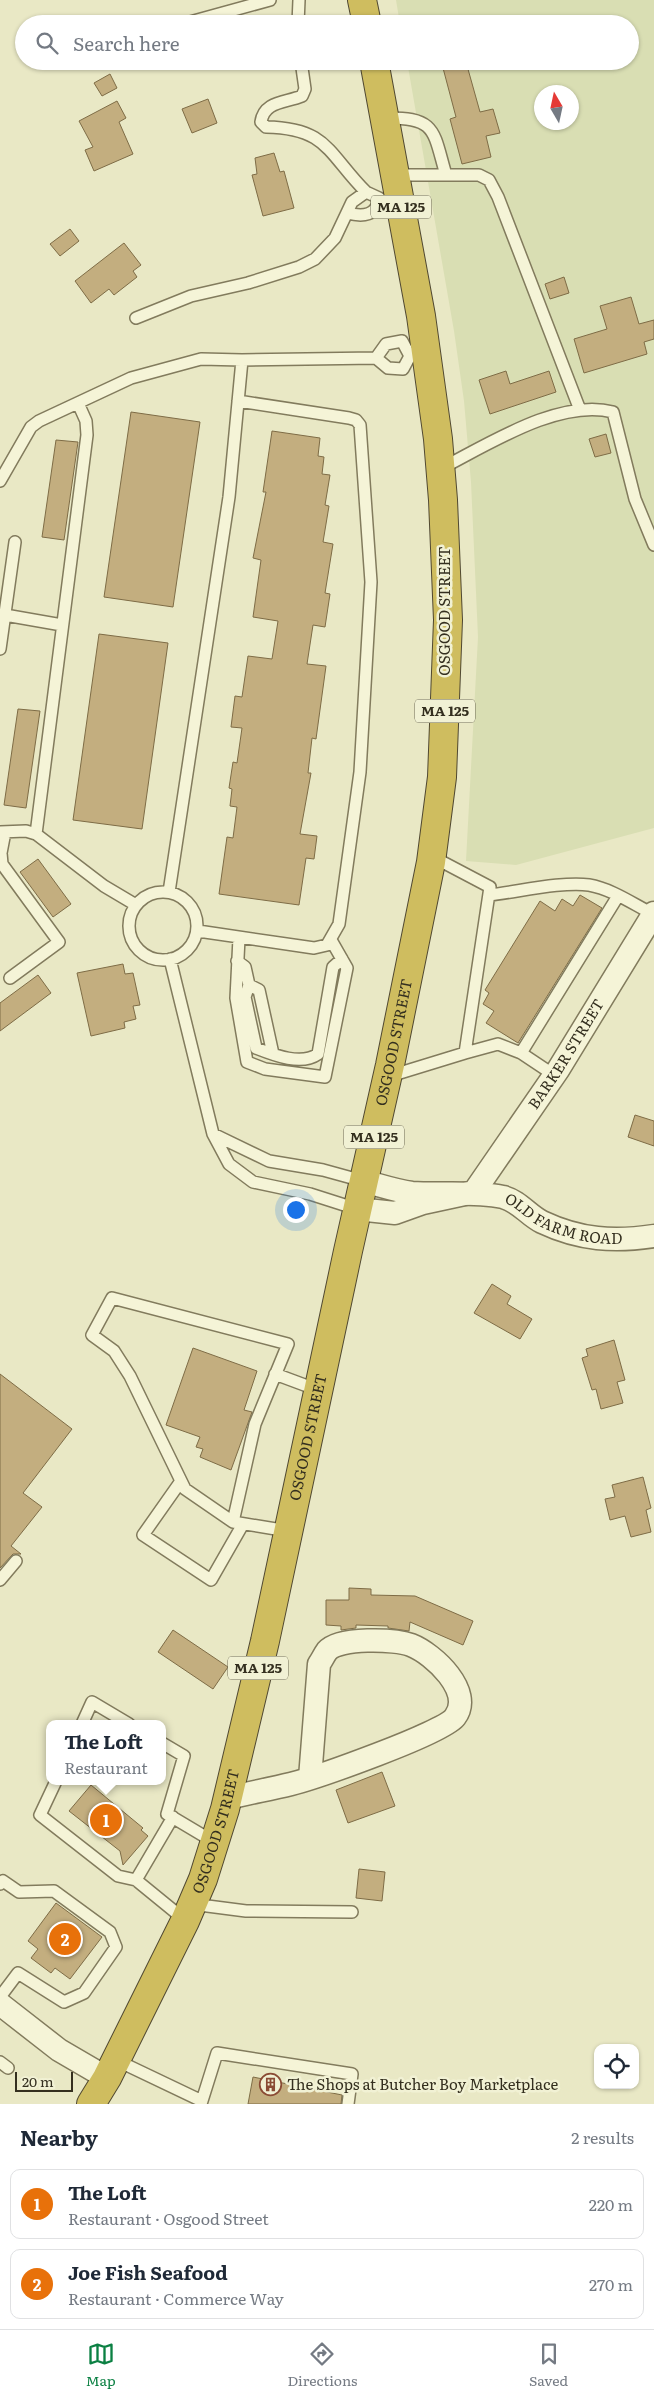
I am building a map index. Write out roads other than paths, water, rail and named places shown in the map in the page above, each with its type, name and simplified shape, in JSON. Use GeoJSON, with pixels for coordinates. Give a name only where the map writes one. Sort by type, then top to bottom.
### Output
{"type":"FeatureCollection","features":[{"type":"Feature","properties":{"kind":"highway"},"geometry":{"type":"LineString","coordinates":[[362,0],[365,15]]}},
{"type":"Feature","properties":{"kind":"highway","name":"OSGOOD STREET"},"geometry":{"type":"LineString","coordinates":[[91,2104],[112,2069],[204,1880],[228,1798],[319,1390],[363,1181],[388,1076],[432,856],[442,777],[448,620],[440,468],[418,355],[390,187],[384,118],[376,70]]}},
{"type":"Feature","properties":{"kind":"street","name":"BARKER STREET"},"geometry":{"type":"LineString","coordinates":[[474,1192],[554,1076],[654,913]]}},
{"type":"Feature","properties":{"kind":"street"},"geometry":{"type":"LineString","coordinates":[[363,1181],[410,1192],[474,1192]]}},
{"type":"Feature","properties":{"kind":"street"},"geometry":{"type":"LineString","coordinates":[[357,1209],[395,1213],[423,1203],[474,1192]]}},
{"type":"Feature","properties":{"kind":"street","name":"OLD FARM ROAD"},"geometry":{"type":"LineString","coordinates":[[474,1192],[506,1198],[521,1206],[541,1221],[595,1238],[618,1241],[654,1236]]}},
{"type":"Feature","properties":{"kind":"street"},"geometry":{"type":"LineString","coordinates":[[228,1798],[293,1784],[310,1778],[423,1737],[455,1718],[460,1704],[457,1686],[438,1662],[411,1645],[350,1641],[328,1650],[319,1664],[310,1778]]}},
{"type":"Feature","properties":{"kind":"street"},"geometry":{"type":"LineString","coordinates":[[0,2004],[59,2050],[112,2069]]}},
{"type":"Feature","properties":{"kind":"lane"},"geometry":{"type":"LineString","coordinates":[[215,15],[270,0]]}},
{"type":"Feature","properties":{"kind":"lane"},"geometry":{"type":"LineString","coordinates":[[298,15],[299,0]]}},
{"type":"Feature","properties":{"kind":"lane"},"geometry":{"type":"LineString","coordinates":[[302,70],[305,89],[302,96],[267,107],[262,112],[261,122],[266,127],[289,128],[314,136],[330,149],[352,179],[366,192]]}},
{"type":"Feature","properties":{"kind":"lane"},"geometry":{"type":"LineString","coordinates":[[384,118],[410,117],[423,122],[434,134],[446,175]]}},
{"type":"Feature","properties":{"kind":"lane"},"geometry":{"type":"LineString","coordinates":[[136,318],[191,296],[248,283],[299,267],[325,250],[335,238],[352,202],[366,192],[446,175],[479,175],[489,180],[498,197],[580,410]]}},
{"type":"Feature","properties":{"kind":"lane"},"geometry":{"type":"LineString","coordinates":[[348,213],[360,216],[372,213],[390,187]]}},
{"type":"Feature","properties":{"kind":"lane"},"geometry":{"type":"LineString","coordinates":[[0,481],[31,427],[131,378],[201,360],[376,358],[388,368],[403,369],[418,355],[402,341],[386,344],[376,358]]}},
{"type":"Feature","properties":{"kind":"lane"},"geometry":{"type":"LineString","coordinates":[[169,892],[229,497],[242,360]]}},
{"type":"Feature","properties":{"kind":"lane"},"geometry":{"type":"LineString","coordinates":[[198,931],[314,948],[326,945],[331,940],[339,924],[360,772],[371,582],[360,425],[356,420],[349,418],[238,401]]}},
{"type":"Feature","properties":{"kind":"lane"},"geometry":{"type":"LineString","coordinates":[[36,834],[86,435],[86,421],[78,403]]}},
{"type":"Feature","properties":{"kind":"lane"},"geometry":{"type":"LineString","coordinates":[[440,468],[522,428],[567,412],[597,408],[613,412],[635,499],[654,545]]}},
{"type":"Feature","properties":{"kind":"lane"},"geometry":{"type":"LineString","coordinates":[[0,649],[15,542]]}},
{"type":"Feature","properties":{"kind":"lane"},"geometry":{"type":"LineString","coordinates":[[5,615],[62,625]]}},
{"type":"Feature","properties":{"kind":"lane"},"geometry":{"type":"LineString","coordinates":[[10,978],[59,942],[2,864],[2,832],[26,831],[36,834],[104,886],[136,905]]}},
{"type":"Feature","properties":{"kind":"lane"},"geometry":{"type":"LineString","coordinates":[[432,856],[490,887],[465,1053]]}},
{"type":"Feature","properties":{"kind":"lane"},"geometry":{"type":"LineString","coordinates":[[489,895],[555,886],[589,885],[654,913]]}},
{"type":"Feature","properties":{"kind":"lane"},"geometry":{"type":"LineString","coordinates":[[169,892],[186,900],[193,909],[198,931],[194,942],[187,951],[170,959],[155,959],[144,954],[131,937],[129,926],[131,915],[136,905],[144,898],[154,893],[169,892]]}},
{"type":"Feature","properties":{"kind":"lane"},"geometry":{"type":"LineString","coordinates":[[520,1053],[618,896]]}},
{"type":"Feature","properties":{"kind":"lane"},"geometry":{"type":"LineString","coordinates":[[239,938],[236,998],[247,1062],[265,1069],[325,1077],[347,968],[331,940]]}},
{"type":"Feature","properties":{"kind":"lane"},"geometry":{"type":"LineString","coordinates":[[170,959],[213,1134],[229,1164],[253,1182],[310,1194],[357,1209]]}},
{"type":"Feature","properties":{"kind":"lane"},"geometry":{"type":"LineString","coordinates":[[237,961],[245,967],[249,985],[245,997],[256,1048],[300,1060],[310,1060],[318,1054],[333,967],[342,959]]}},
{"type":"Feature","properties":{"kind":"lane"},"geometry":{"type":"LineString","coordinates":[[249,985],[259,990],[273,1054]]}},
{"type":"Feature","properties":{"kind":"lane"},"geometry":{"type":"LineString","coordinates":[[388,1076],[498,1044],[520,1053],[554,1076]]}},
{"type":"Feature","properties":{"kind":"lane"},"geometry":{"type":"LineString","coordinates":[[213,1134],[270,1161],[323,1170],[363,1181]]}},
{"type":"Feature","properties":{"kind":"lane"},"geometry":{"type":"LineString","coordinates":[[181,1481],[143,1535],[211,1580],[238,1523],[255,1424],[288,1344],[112,1298],[92,1335],[114,1351],[130,1376],[185,1489],[238,1523],[288,1531]]}},
{"type":"Feature","properties":{"kind":"lane"},"geometry":{"type":"LineString","coordinates":[[275,1374],[319,1390]]}},
{"type":"Feature","properties":{"kind":"lane"},"geometry":{"type":"LineString","coordinates":[[0,1580],[16,1561]]}},
{"type":"Feature","properties":{"kind":"lane"},"geometry":{"type":"LineString","coordinates":[[84,1720],[92,1702],[122,1720]]}},
{"type":"Feature","properties":{"kind":"lane"},"geometry":{"type":"LineString","coordinates":[[166,1746],[184,1756],[168,1814],[215,1843]]}},
{"type":"Feature","properties":{"kind":"lane"},"geometry":{"type":"LineString","coordinates":[[54,1785],[40,1815],[118,1876],[136,1880],[189,1913],[246,1911],[352,1912]]}},
{"type":"Feature","properties":{"kind":"lane"},"geometry":{"type":"LineString","coordinates":[[136,1880],[173,1817]]}},
{"type":"Feature","properties":{"kind":"lane"},"geometry":{"type":"LineString","coordinates":[[0,1884],[3,1881],[19,1892],[54,1891],[110,1932],[116,1947],[84,1993],[64,2002],[18,1973],[0,1997]]}},
{"type":"Feature","properties":{"kind":"lane"},"geometry":{"type":"LineString","coordinates":[[112,2069],[201,2102],[217,2053],[352,2074],[348,2104]]}},
{"type":"Feature","properties":{"kind":"place","name":"The Loft"},"geometry":{"type":"Point","coordinates":[106,1820]}},
{"type":"Feature","properties":{"kind":"place","name":"Joe Fish Seafood"},"geometry":{"type":"Point","coordinates":[65,1939]}},
{"type":"Feature","properties":{"kind":"place","name":"The Shops at Butcher Boy Marketplace"},"geometry":{"type":"Point","coordinates":[271,2085]}}]}
